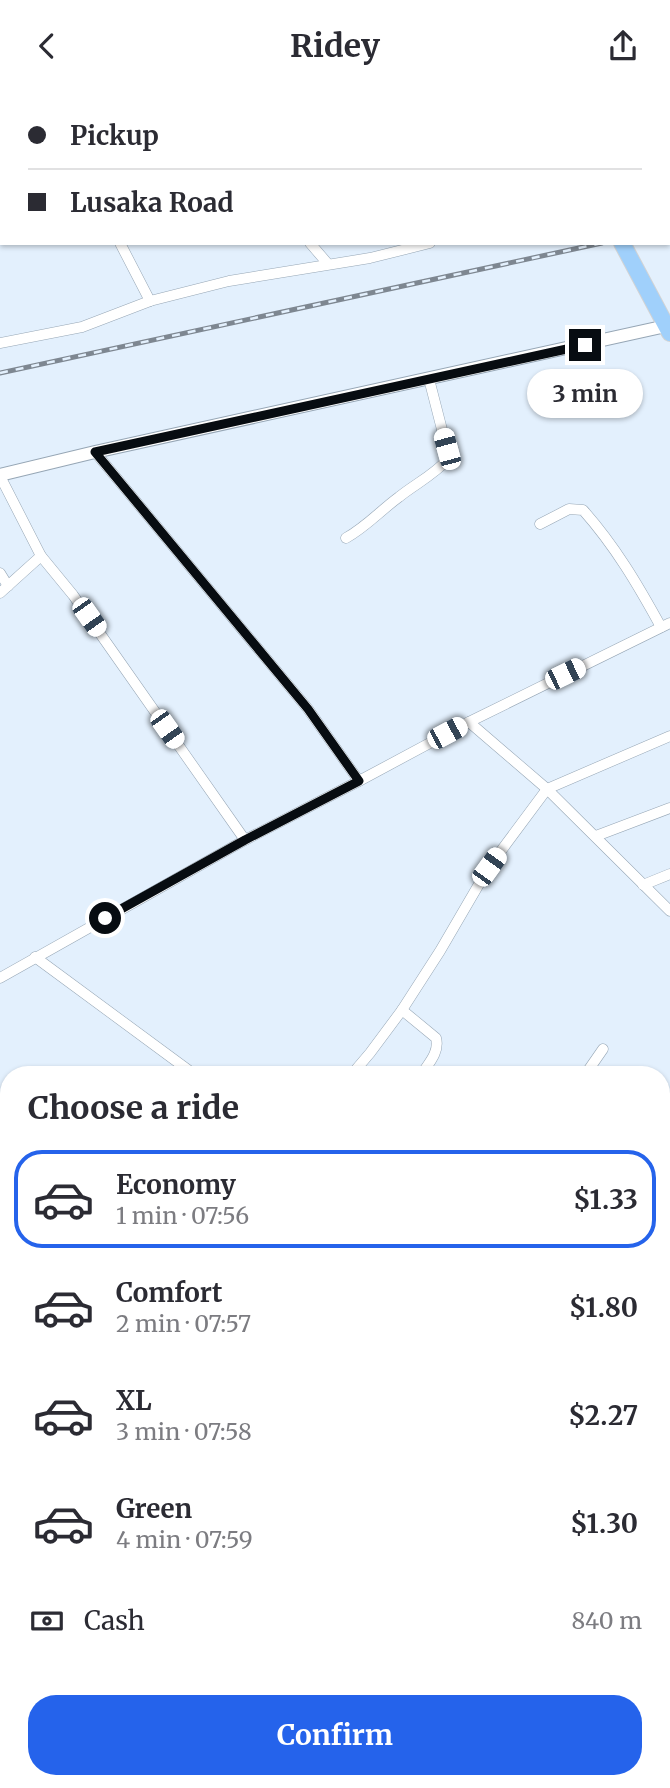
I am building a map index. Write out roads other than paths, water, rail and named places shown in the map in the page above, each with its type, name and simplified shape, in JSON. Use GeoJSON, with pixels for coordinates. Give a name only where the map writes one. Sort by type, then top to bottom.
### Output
{"type":"FeatureCollection","features":[{"type":"Feature","properties":{"kind":"main road"},"geometry":{"type":"LineString","coordinates":[[623,245],[668,330]]}},
{"type":"Feature","properties":{"kind":"street"},"geometry":{"type":"LineString","coordinates":[[121,245],[150,301]]}},
{"type":"Feature","properties":{"kind":"street"},"geometry":{"type":"LineString","coordinates":[[312,245],[328,264]]}},
{"type":"Feature","properties":{"kind":"street"},"geometry":{"type":"LineString","coordinates":[[0,343],[82,327],[150,301],[229,281],[370,258],[422,245]]}},
{"type":"Feature","properties":{"kind":"street"},"geometry":{"type":"LineString","coordinates":[[245,840],[73,595],[41,555],[0,475],[429,379],[668,330]]}},
{"type":"Feature","properties":{"kind":"street"},"geometry":{"type":"LineString","coordinates":[[346,538],[358,532],[448,459],[429,379]]}},
{"type":"Feature","properties":{"kind":"street"},"geometry":{"type":"LineString","coordinates":[[95,452],[308,709],[359,781]]}},
{"type":"Feature","properties":{"kind":"street"},"geometry":{"type":"LineString","coordinates":[[0,978],[245,840],[469,722],[666,625],[615,549],[583,510],[569,509],[540,524]]}},
{"type":"Feature","properties":{"kind":"street"},"geometry":{"type":"LineString","coordinates":[[4,590],[41,555]]}},
{"type":"Feature","properties":{"kind":"street"},"geometry":{"type":"LineString","coordinates":[[0,573],[4,590]]}},
{"type":"Feature","properties":{"kind":"street"},"geometry":{"type":"LineString","coordinates":[[469,722],[547,789],[670,911]]}},
{"type":"Feature","properties":{"kind":"street"},"geometry":{"type":"LineString","coordinates":[[359,1066],[402,1010],[489,867],[547,789],[670,736]]}},
{"type":"Feature","properties":{"kind":"street"},"geometry":{"type":"LineString","coordinates":[[596,836],[670,808]]}},
{"type":"Feature","properties":{"kind":"street"},"geometry":{"type":"LineString","coordinates":[[643,885],[670,874]]}},
{"type":"Feature","properties":{"kind":"street"},"geometry":{"type":"LineString","coordinates":[[36,957],[183,1066]]}},
{"type":"Feature","properties":{"kind":"street"},"geometry":{"type":"LineString","coordinates":[[402,1010],[436,1038],[436,1051],[427,1066]]}},
{"type":"Feature","properties":{"kind":"street"},"geometry":{"type":"LineString","coordinates":[[591,1066],[603,1049]]}},
{"type":"Feature","properties":{"kind":"railway"},"geometry":{"type":"LineString","coordinates":[[0,373],[593,245]]}}]}
